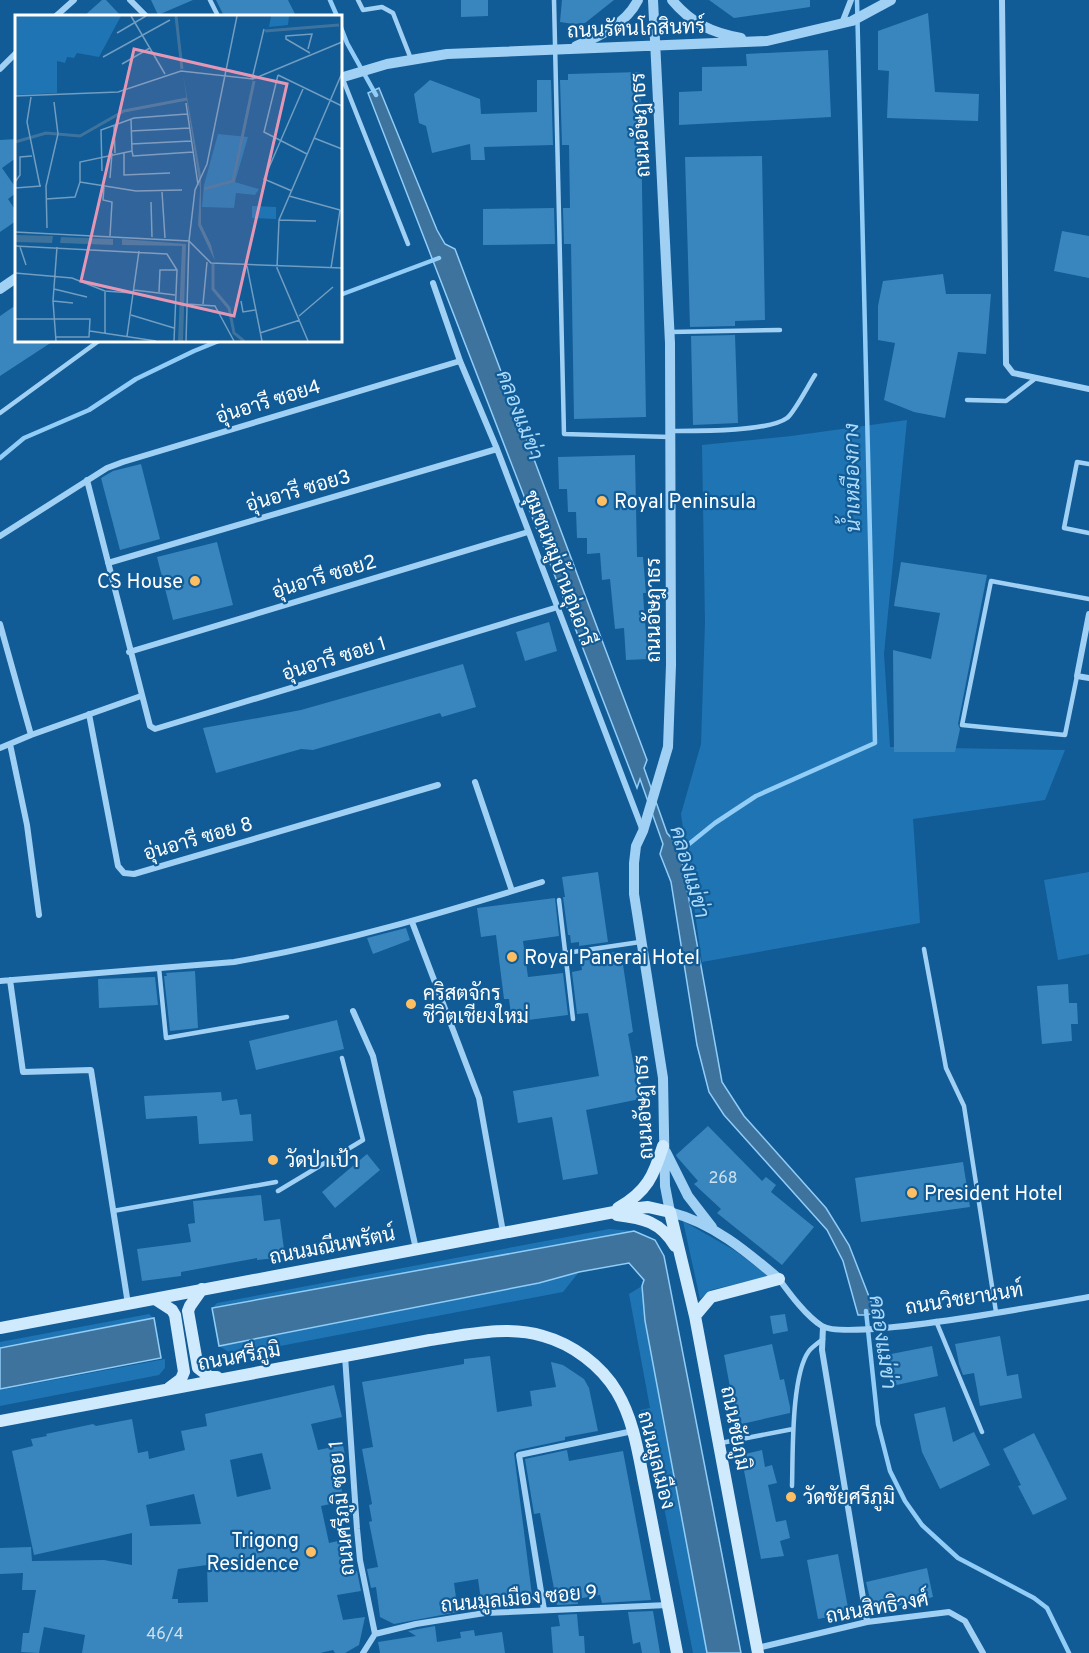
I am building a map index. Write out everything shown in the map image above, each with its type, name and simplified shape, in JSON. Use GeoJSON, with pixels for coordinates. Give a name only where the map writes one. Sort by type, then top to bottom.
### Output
{"type":"FeatureCollection","features":[{"type":"Feature","properties":{"kind":"main road"},"geometry":{"type":"LineString","coordinates":[[607,1214],[626,1204],[642,1189],[654,1174],[663,1146]]}},
{"type":"Feature","properties":{"kind":"main road","name":"ถนนมณีนพรัตน์"},"geometry":{"type":"LineString","coordinates":[[0,1328],[640,1207],[670,1212]]}},
{"type":"Feature","properties":{"kind":"main road","name":"ถนนชัยภูมิ"},"geometry":{"type":"LineString","coordinates":[[670,1212],[695,1316],[757,1651]]}},
{"type":"Feature","properties":{"kind":"main road"},"geometry":{"type":"LineString","coordinates":[[607,1214],[652,1222],[663,1229],[680,1254]]}},
{"type":"Feature","properties":{"kind":"main road"},"geometry":{"type":"LineString","coordinates":[[695,1316],[711,1297],[779,1279]]}},
{"type":"Feature","properties":{"kind":"main road"},"geometry":{"type":"LineString","coordinates":[[202,1290],[188,1311],[198,1368],[210,1377],[227,1378]]}},
{"type":"Feature","properties":{"kind":"main road"},"geometry":{"type":"LineString","coordinates":[[155,1299],[172,1310],[175,1315],[184,1372],[176,1384],[166,1390]]}},
{"type":"Feature","properties":{"kind":"main road","name":"ถนนมูลเมือง"},"geometry":{"type":"LineString","coordinates":[[485,1332],[512,1331],[540,1335],[573,1348],[606,1377],[618,1393],[633,1431],[677,1653]]}},
{"type":"Feature","properties":{"kind":"main road","name":"ถนนศรีภูมิ"},"geometry":{"type":"LineString","coordinates":[[0,1420],[430,1340],[485,1332]]}},
{"type":"Feature","properties":{"kind":"street"},"geometry":{"type":"LineString","coordinates":[[57,15],[74,0]]}},
{"type":"Feature","properties":{"kind":"street"},"geometry":{"type":"LineString","coordinates":[[130,0],[145,15]]}},
{"type":"Feature","properties":{"kind":"street"},"geometry":{"type":"LineString","coordinates":[[562,49],[592,39],[613,27],[628,15],[638,0]]}},
{"type":"Feature","properties":{"kind":"street","name":"ถนนอัษฎาธร"},"geometry":{"type":"LineString","coordinates":[[653,0],[670,332],[671,665],[668,747],[643,831],[636,846],[634,894],[663,1078],[665,1186],[670,1212]]}},
{"type":"Feature","properties":{"kind":"street"},"geometry":{"type":"LineString","coordinates":[[672,0],[696,24],[709,30],[759,41]]}},
{"type":"Feature","properties":{"kind":"street"},"geometry":{"type":"LineString","coordinates":[[847,23],[851,0]]}},
{"type":"Feature","properties":{"kind":"street","name":"ถนนรัตนโกสินทร์"},"geometry":{"type":"LineString","coordinates":[[344,77],[411,59],[447,54],[759,41],[847,23],[891,0]]}},
{"type":"Feature","properties":{"kind":"street"},"geometry":{"type":"LineString","coordinates":[[1002,0],[1006,364],[1013,374],[1089,389]]}},
{"type":"Feature","properties":{"kind":"street"},"geometry":{"type":"LineString","coordinates":[[0,69],[15,55]]}},
{"type":"Feature","properties":{"kind":"street"},"geometry":{"type":"LineString","coordinates":[[0,289],[15,279]]}},
{"type":"Feature","properties":{"kind":"street","name":"ชุมชนหมู่บ้านอุ่นอารี"},"geometry":{"type":"LineString","coordinates":[[433,283],[460,361],[497,449],[643,831]]}},
{"type":"Feature","properties":{"kind":"street","name":"อุ่นอารี ซอย4"},"geometry":{"type":"LineString","coordinates":[[0,537],[107,468],[460,361]]}},
{"type":"Feature","properties":{"kind":"street","name":"อุ่นอารี ซอย3"},"geometry":{"type":"LineString","coordinates":[[108,563],[497,449]]}},
{"type":"Feature","properties":{"kind":"street"},"geometry":{"type":"LineString","coordinates":[[0,748],[141,696],[87,480]]}},
{"type":"Feature","properties":{"kind":"street","name":"อุ่นอารี ซอย2"},"geometry":{"type":"LineString","coordinates":[[129,652],[528,532]]}},
{"type":"Feature","properties":{"kind":"street","name":"อุ่นอารี ซอย 1"},"geometry":{"type":"LineString","coordinates":[[141,696],[150,726],[155,729],[558,607]]}},
{"type":"Feature","properties":{"kind":"street"},"geometry":{"type":"LineString","coordinates":[[1089,614],[1077,676],[1089,678]]}},
{"type":"Feature","properties":{"kind":"street"},"geometry":{"type":"LineString","coordinates":[[0,624],[31,735]]}},
{"type":"Feature","properties":{"kind":"street","name":"อุ่นอารี ซอย 8"},"geometry":{"type":"LineString","coordinates":[[89,714],[118,866],[124,873],[134,874],[438,785]]}},
{"type":"Feature","properties":{"kind":"street"},"geometry":{"type":"LineString","coordinates":[[10,744],[27,825],[39,915]]}},
{"type":"Feature","properties":{"kind":"street"},"geometry":{"type":"LineString","coordinates":[[475,782],[512,891]]}},
{"type":"Feature","properties":{"kind":"street"},"geometry":{"type":"LineString","coordinates":[[0,981],[234,962],[265,957],[412,922],[542,882]]}},
{"type":"Feature","properties":{"kind":"street"},"geometry":{"type":"LineString","coordinates":[[412,922],[478,1098],[503,1232]]}},
{"type":"Feature","properties":{"kind":"street"},"geometry":{"type":"LineString","coordinates":[[10,980],[23,1072],[91,1070],[128,1304]]}},
{"type":"Feature","properties":{"kind":"street"},"geometry":{"type":"LineString","coordinates":[[353,1011],[373,1056],[416,1249]]}},
{"type":"Feature","properties":{"kind":"street"},"geometry":{"type":"LineString","coordinates":[[663,1146],[688,1196],[714,1229]]}},
{"type":"Feature","properties":{"kind":"street"},"geometry":{"type":"LineString","coordinates":[[670,1212],[687,1216],[714,1229],[746,1250],[779,1279],[798,1303],[823,1327],[822,1350],[867,1622]]}},
{"type":"Feature","properties":{"kind":"street","name":"ถนนวิชยานนท์"},"geometry":{"type":"LineString","coordinates":[[823,1327],[855,1331],[892,1328],[1089,1297]]}},
{"type":"Feature","properties":{"kind":"street","name":"ถนนศรีภูมิ ซอย 1"},"geometry":{"type":"LineString","coordinates":[[345,1356],[360,1560],[375,1634]]}},
{"type":"Feature","properties":{"kind":"street"},"geometry":{"type":"LineString","coordinates":[[544,1610],[519,1455],[633,1431]]}},
{"type":"Feature","properties":{"kind":"street","name":"ถนนมูลเมือง ซอย 9"},"geometry":{"type":"LineString","coordinates":[[375,1634],[416,1624],[485,1613],[668,1605]]}},
{"type":"Feature","properties":{"kind":"street","name":"ถนนสิทธิวงศ์"},"geometry":{"type":"LineString","coordinates":[[757,1651],[867,1622],[949,1612],[965,1621],[983,1653]]}},
{"type":"Feature","properties":{"kind":"street"},"geometry":{"type":"LineString","coordinates":[[363,1653],[375,1634]]}},
{"type":"Feature","properties":{"kind":"lane"},"geometry":{"type":"LineString","coordinates":[[210,0],[218,15]]}},
{"type":"Feature","properties":{"kind":"lane"},"geometry":{"type":"LineString","coordinates":[[358,0],[363,10],[382,7],[393,13],[411,59]]}},
{"type":"Feature","properties":{"kind":"lane"},"geometry":{"type":"LineString","coordinates":[[554,0],[562,49],[564,434],[671,434],[767,425],[788,418],[815,375]]}},
{"type":"Feature","properties":{"kind":"lane"},"geometry":{"type":"LineString","coordinates":[[344,77],[408,244]]}},
{"type":"Feature","properties":{"kind":"lane"},"geometry":{"type":"LineString","coordinates":[[670,332],[780,330]]}},
{"type":"Feature","properties":{"kind":"lane"},"geometry":{"type":"LineString","coordinates":[[0,413],[97,342]]}},
{"type":"Feature","properties":{"kind":"lane"},"geometry":{"type":"LineString","coordinates":[[966,400],[1006,401],[1036,378]]}},
{"type":"Feature","properties":{"kind":"lane"},"geometry":{"type":"LineString","coordinates":[[1089,464],[1077,462],[1064,528],[1089,533]]}},
{"type":"Feature","properties":{"kind":"lane"},"geometry":{"type":"LineString","coordinates":[[1077,676],[1065,735],[962,725],[990,582],[1089,599]]}},
{"type":"Feature","properties":{"kind":"lane"},"geometry":{"type":"LineString","coordinates":[[559,900],[573,1018]]}},
{"type":"Feature","properties":{"kind":"lane"},"geometry":{"type":"LineString","coordinates":[[566,953],[642,941]]}},
{"type":"Feature","properties":{"kind":"lane"},"geometry":{"type":"LineString","coordinates":[[924,949],[946,1068],[964,1106],[996,1312]]}},
{"type":"Feature","properties":{"kind":"lane"},"geometry":{"type":"LineString","coordinates":[[159,968],[166,1038],[287,1017]]}},
{"type":"Feature","properties":{"kind":"lane"},"geometry":{"type":"LineString","coordinates":[[278,1191],[363,1140],[342,1058]]}},
{"type":"Feature","properties":{"kind":"lane"},"geometry":{"type":"LineString","coordinates":[[113,1211],[276,1182]]}},
{"type":"Feature","properties":{"kind":"lane"},"geometry":{"type":"LineString","coordinates":[[936,1321],[982,1432]]}},
{"type":"Feature","properties":{"kind":"lane"},"geometry":{"type":"LineString","coordinates":[[792,1486],[793,1429],[800,1375],[809,1350],[823,1338]]}},
{"type":"Feature","properties":{"kind":"lane"},"geometry":{"type":"LineString","coordinates":[[719,1444],[793,1429]]}},
{"type":"Feature","properties":{"kind":"shaded area"},"geometry":{"type":"Polygon","coordinates":[[[379,88],[437,230],[445,244],[455,249],[647,760],[644,768],[667,833],[675,842],[682,861],[722,1082],[744,1116],[826,1208],[849,1245],[875,1312],[858,1315],[843,1261],[827,1230],[724,1115],[709,1092],[697,1045],[671,882],[660,854],[663,844],[640,779],[637,788],[368,93],[379,88]]]}},
{"type":"Feature","properties":{"kind":"shaded area"},"geometry":{"type":"Polygon","coordinates":[[[907,420],[884,654],[890,747],[1065,750],[1045,800],[913,819],[920,923],[702,962],[681,814],[701,744],[705,622],[702,445],[791,436],[907,420]]]}},
{"type":"Feature","properties":{"kind":"shaded area"},"geometry":{"type":"Polygon","coordinates":[[[1089,872],[1089,954],[1058,960],[1044,880],[1089,872]]]}},
{"type":"Feature","properties":{"kind":"shaded area"},"geometry":{"type":"Polygon","coordinates":[[[683,1221],[734,1250],[769,1276],[711,1290],[700,1299],[683,1221]]]}},
{"type":"Feature","properties":{"kind":"shaded area"},"geometry":{"type":"Polygon","coordinates":[[[609,1229],[634,1231],[212,1308],[217,1303],[609,1229]]]}},
{"type":"Feature","properties":{"kind":"shaded area"},"geometry":{"type":"Polygon","coordinates":[[[634,1231],[655,1240],[664,1256],[741,1653],[707,1653],[645,1321],[642,1286],[644,1280],[629,1263],[219,1346],[212,1308],[634,1231]]]}},
{"type":"Feature","properties":{"kind":"shaded area"},"geometry":{"type":"Polygon","coordinates":[[[579,1272],[563,1292],[243,1353],[229,1352],[219,1346],[539,1283],[579,1272]]]}},
{"type":"Feature","properties":{"kind":"shaded area"},"geometry":{"type":"Polygon","coordinates":[[[642,1286],[645,1321],[707,1653],[693,1653],[648,1427],[640,1410],[650,1408],[629,1294],[642,1286]]]}},
{"type":"Feature","properties":{"kind":"shaded area"},"geometry":{"type":"Polygon","coordinates":[[[149,1314],[153,1318],[0,1347],[0,1342],[149,1314]]]}},
{"type":"Feature","properties":{"kind":"shaded area"},"geometry":{"type":"Polygon","coordinates":[[[154,1318],[161,1358],[0,1389],[0,1348],[154,1318]]]}},
{"type":"Feature","properties":{"kind":"shaded area"},"geometry":{"type":"Polygon","coordinates":[[[165,1359],[165,1368],[159,1375],[0,1406],[0,1390],[165,1359]]]}},
{"type":"Feature","properties":{"kind":"building"},"geometry":{"type":"Polygon","coordinates":[[[102,0],[106,0],[120,15],[85,15],[102,0]]]}},
{"type":"Feature","properties":{"kind":"building"},"geometry":{"type":"Polygon","coordinates":[[[151,0],[193,0],[158,15],[151,0]]]}},
{"type":"Feature","properties":{"kind":"building"},"geometry":{"type":"Polygon","coordinates":[[[216,0],[288,0],[296,15],[224,15],[216,0]]]}},
{"type":"Feature","properties":{"kind":"building"},"geometry":{"type":"Polygon","coordinates":[[[461,0],[488,0],[488,16],[461,17],[461,0]]]}},
{"type":"Feature","properties":{"kind":"building"},"geometry":{"type":"Polygon","coordinates":[[[562,0],[614,0],[585,23],[573,24],[560,22],[562,0]]]}},
{"type":"Feature","properties":{"kind":"building"},"geometry":{"type":"Polygon","coordinates":[[[709,0],[810,0],[810,7],[734,18],[709,0]]]}},
{"type":"Feature","properties":{"kind":"building"},"geometry":{"type":"Polygon","coordinates":[[[928,13],[935,92],[979,94],[978,121],[887,118],[889,71],[878,70],[878,31],[928,13]]]}},
{"type":"Feature","properties":{"kind":"building"},"geometry":{"type":"Polygon","coordinates":[[[828,50],[831,117],[679,125],[679,92],[702,91],[702,67],[747,66],[746,54],[828,50]]]}},
{"type":"Feature","properties":{"kind":"building"},"geometry":{"type":"Polygon","coordinates":[[[640,72],[646,417],[574,419],[571,244],[564,244],[563,208],[570,208],[569,145],[562,145],[560,80],[568,80],[568,74],[640,72]]]}},
{"type":"Feature","properties":{"kind":"building"},"geometry":{"type":"Polygon","coordinates":[[[430,80],[480,99],[481,114],[537,112],[537,80],[551,80],[553,145],[484,147],[485,160],[471,160],[470,144],[432,153],[426,126],[419,123],[414,94],[430,80]]]}},
{"type":"Feature","properties":{"kind":"building"},"geometry":{"type":"Polygon","coordinates":[[[15,139],[15,159],[2,168],[15,187],[15,194],[8,199],[15,210],[15,222],[0,232],[0,140],[15,139]]]}},
{"type":"Feature","properties":{"kind":"building"},"geometry":{"type":"Polygon","coordinates":[[[762,156],[765,320],[735,321],[735,326],[690,327],[685,157],[762,156]]]}},
{"type":"Feature","properties":{"kind":"building"},"geometry":{"type":"Polygon","coordinates":[[[554,208],[555,244],[483,245],[483,209],[554,208]]]}},
{"type":"Feature","properties":{"kind":"building"},"geometry":{"type":"Polygon","coordinates":[[[1062,231],[1089,236],[1089,278],[1054,271],[1062,231]]]}},
{"type":"Feature","properties":{"kind":"building"},"geometry":{"type":"Polygon","coordinates":[[[943,274],[946,294],[991,294],[986,354],[958,352],[945,418],[914,412],[884,400],[895,343],[878,340],[878,306],[883,281],[943,274]]]}},
{"type":"Feature","properties":{"kind":"building"},"geometry":{"type":"Polygon","coordinates":[[[15,306],[15,342],[52,342],[0,376],[0,316],[15,306]]]}},
{"type":"Feature","properties":{"kind":"building"},"geometry":{"type":"Polygon","coordinates":[[[735,335],[738,423],[693,425],[691,336],[735,335]]]}},
{"type":"Feature","properties":{"kind":"building","name":"Royal Peninsula"},"geometry":{"type":"Polygon","coordinates":[[[635,455],[637,557],[643,557],[648,659],[626,660],[624,628],[615,629],[610,579],[602,580],[600,553],[587,554],[587,538],[577,538],[576,512],[568,512],[567,489],[559,489],[558,457],[635,455]]]}},
{"type":"Feature","properties":{"kind":"building"},"geometry":{"type":"Polygon","coordinates":[[[141,464],[160,539],[120,550],[101,478],[113,471],[141,464]]]}},
{"type":"Feature","properties":{"kind":"building","name":"CS House"},"geometry":{"type":"Polygon","coordinates":[[[217,542],[233,605],[173,620],[157,557],[217,542]]]}},
{"type":"Feature","properties":{"kind":"building"},"geometry":{"type":"Polygon","coordinates":[[[901,562],[987,575],[958,724],[960,729],[955,752],[894,752],[893,650],[931,659],[940,613],[894,606],[901,562]]]}},
{"type":"Feature","properties":{"kind":"building"},"geometry":{"type":"Polygon","coordinates":[[[549,622],[557,651],[525,661],[516,632],[549,622]]]}},
{"type":"Feature","properties":{"kind":"building"},"geometry":{"type":"Polygon","coordinates":[[[463,664],[476,707],[442,717],[440,713],[313,750],[301,749],[216,773],[203,728],[301,710],[463,664]]]}},
{"type":"Feature","properties":{"kind":"building"},"geometry":{"type":"Polygon","coordinates":[[[598,872],[608,942],[579,946],[579,942],[571,943],[570,935],[568,935],[562,877],[598,872]]]}},
{"type":"Feature","properties":{"kind":"building","name":"Royal Panerai Hotel"},"geometry":{"type":"Polygon","coordinates":[[[555,898],[559,936],[523,941],[528,977],[563,973],[568,1015],[512,1022],[509,999],[504,999],[496,935],[481,937],[477,908],[555,898]]]}},
{"type":"Feature","properties":{"kind":"building"},"geometry":{"type":"Polygon","coordinates":[[[406,928],[410,940],[373,954],[367,938],[406,928]]]}},
{"type":"Feature","properties":{"kind":"building"},"geometry":{"type":"Polygon","coordinates":[[[609,951],[609,953],[621,951],[633,1032],[628,1034],[640,1099],[586,1110],[598,1174],[563,1180],[552,1117],[518,1123],[513,1091],[599,1076],[588,1013],[577,1014],[572,972],[582,970],[580,955],[609,951]]]}},
{"type":"Feature","properties":{"kind":"building"},"geometry":{"type":"Polygon","coordinates":[[[195,971],[198,1028],[170,1031],[164,976],[167,976],[166,973],[195,971]]]}},
{"type":"Feature","properties":{"kind":"building"},"geometry":{"type":"Polygon","coordinates":[[[155,977],[158,1005],[99,1008],[98,979],[155,977]]]}},
{"type":"Feature","properties":{"kind":"building"},"geometry":{"type":"Polygon","coordinates":[[[1068,984],[1069,1003],[1077,1003],[1078,1024],[1071,1024],[1072,1041],[1042,1044],[1037,986],[1068,984]]]}},
{"type":"Feature","properties":{"kind":"building"},"geometry":{"type":"Polygon","coordinates":[[[337,1020],[344,1049],[256,1070],[249,1041],[337,1020]]]}},
{"type":"Feature","properties":{"kind":"building"},"geometry":{"type":"Polygon","coordinates":[[[221,1092],[222,1101],[237,1099],[240,1115],[251,1114],[253,1141],[199,1144],[197,1116],[146,1119],[144,1096],[221,1092]]]}},
{"type":"Feature","properties":{"kind":"building"},"geometry":{"type":"Polygon","coordinates":[[[708,1126],[762,1181],[766,1177],[776,1185],[771,1192],[814,1227],[782,1265],[717,1213],[721,1209],[694,1184],[698,1181],[677,1157],[676,1155],[708,1126]]]}},
{"type":"Feature","properties":{"kind":"building"},"geometry":{"type":"Polygon","coordinates":[[[367,1154],[380,1170],[335,1208],[322,1192],[367,1154]]]}},
{"type":"Feature","properties":{"kind":"building","name":"President Hotel"},"geometry":{"type":"Polygon","coordinates":[[[963,1162],[970,1207],[861,1222],[855,1178],[963,1162]]]}},
{"type":"Feature","properties":{"kind":"building"},"geometry":{"type":"Polygon","coordinates":[[[261,1195],[264,1221],[280,1219],[285,1257],[257,1260],[257,1258],[181,1272],[181,1276],[142,1281],[137,1249],[191,1242],[188,1224],[195,1223],[193,1201],[261,1195]]]}},
{"type":"Feature","properties":{"kind":"building"},"geometry":{"type":"Polygon","coordinates":[[[785,1314],[788,1331],[773,1334],[770,1316],[785,1314]]]}},
{"type":"Feature","properties":{"kind":"building"},"geometry":{"type":"Polygon","coordinates":[[[1000,1336],[1007,1376],[1018,1374],[1022,1398],[980,1406],[974,1373],[963,1375],[955,1344],[1000,1336]]]}},
{"type":"Feature","properties":{"kind":"building"},"geometry":{"type":"Polygon","coordinates":[[[772,1344],[780,1380],[784,1379],[790,1413],[737,1425],[724,1355],[772,1344]]]}},
{"type":"Feature","properties":{"kind":"building"},"geometry":{"type":"Polygon","coordinates":[[[932,1346],[938,1376],[892,1386],[886,1355],[932,1346]]]}},
{"type":"Feature","properties":{"kind":"building"},"geometry":{"type":"Polygon","coordinates":[[[490,1356],[497,1412],[532,1406],[530,1391],[556,1387],[551,1362],[563,1365],[584,1379],[589,1388],[598,1431],[565,1437],[565,1440],[518,1450],[514,1453],[533,1603],[482,1607],[478,1579],[454,1583],[458,1612],[394,1624],[380,1617],[376,1587],[371,1588],[367,1569],[378,1567],[369,1522],[372,1521],[369,1505],[372,1504],[362,1449],[373,1447],[362,1382],[464,1364],[464,1359],[490,1356]]]}},
{"type":"Feature","properties":{"kind":"building"},"geometry":{"type":"Polygon","coordinates":[[[334,1385],[342,1417],[311,1424],[318,1450],[343,1445],[346,1460],[336,1462],[344,1501],[321,1506],[329,1543],[347,1539],[354,1571],[357,1571],[361,1591],[337,1595],[343,1620],[365,1617],[359,1645],[345,1653],[335,1653],[333,1650],[320,1653],[82,1653],[85,1635],[44,1627],[39,1653],[21,1652],[23,1633],[29,1633],[36,1590],[22,1590],[23,1573],[0,1574],[0,1548],[31,1547],[32,1561],[104,1560],[132,1565],[132,1533],[34,1555],[12,1451],[33,1446],[31,1439],[47,1436],[46,1434],[132,1419],[138,1453],[148,1451],[149,1459],[185,1450],[181,1431],[207,1426],[205,1414],[334,1385]],[[262,1453],[230,1460],[237,1497],[271,1489],[262,1453]],[[194,1494],[146,1505],[150,1526],[201,1524],[194,1494]],[[207,1565],[178,1569],[172,1599],[178,1599],[178,1603],[208,1602],[207,1565]]]}},
{"type":"Feature","properties":{"kind":"building"},"geometry":{"type":"Polygon","coordinates":[[[945,1407],[953,1442],[974,1432],[990,1465],[940,1489],[922,1452],[914,1414],[945,1407]]]}},
{"type":"Feature","properties":{"kind":"building"},"geometry":{"type":"Polygon","coordinates":[[[1034,1433],[1067,1499],[1033,1515],[1003,1449],[1034,1433]]]}},
{"type":"Feature","properties":{"kind":"building"},"geometry":{"type":"Polygon","coordinates":[[[567,1450],[569,1461],[623,1451],[651,1600],[602,1603],[600,1595],[577,1599],[578,1604],[557,1605],[540,1513],[534,1514],[525,1459],[567,1450]]]}},
{"type":"Feature","properties":{"kind":"building"},"geometry":{"type":"Polygon","coordinates":[[[762,1450],[765,1467],[772,1465],[777,1483],[768,1485],[776,1522],[786,1520],[790,1538],[780,1541],[784,1556],[761,1559],[741,1455],[762,1450]]]}},
{"type":"Feature","properties":{"kind":"building"},"geometry":{"type":"Polygon","coordinates":[[[838,1554],[849,1613],[818,1619],[807,1560],[838,1554]]]}},
{"type":"Feature","properties":{"kind":"building"},"geometry":{"type":"Polygon","coordinates":[[[927,1568],[933,1597],[873,1612],[866,1582],[927,1568]]]}},
{"type":"Feature","properties":{"kind":"building"},"geometry":{"type":"Polygon","coordinates":[[[653,1611],[660,1653],[642,1653],[640,1642],[633,1644],[628,1612],[653,1611]]]}},
{"type":"Feature","properties":{"kind":"building"},"geometry":{"type":"Polygon","coordinates":[[[577,1614],[579,1636],[584,1636],[585,1653],[553,1653],[551,1627],[560,1626],[558,1615],[577,1614]]]}},
{"type":"Feature","properties":{"kind":"building"},"geometry":{"type":"Polygon","coordinates":[[[435,1626],[437,1642],[461,1638],[460,1632],[474,1630],[475,1636],[502,1632],[505,1653],[380,1653],[378,1642],[416,1636],[408,1631],[435,1626]]]}},
{"type":"Feature","properties":{"kind":"waterway","name":"คลองแม่ข่า"},"geometry":{"type":"LineString","coordinates":[[330,0],[337,15]]}},
{"type":"Feature","properties":{"kind":"waterway","name":"น้ำเหมืองกาง"},"geometry":{"type":"LineString","coordinates":[[689,844],[715,823],[756,796],[875,743],[857,0]]}},
{"type":"Feature","properties":{"kind":"waterway","name":"คลองแม่ข่า"},"geometry":{"type":"LineString","coordinates":[[342,30],[376,95]]}},
{"type":"Feature","properties":{"kind":"waterway"},"geometry":{"type":"LineString","coordinates":[[342,294],[439,258]]}},
{"type":"Feature","properties":{"kind":"waterway"},"geometry":{"type":"LineString","coordinates":[[0,458],[24,438],[89,410],[136,379],[216,342]]}},
{"type":"Feature","properties":{"kind":"waterway","name":"คลองแม่ข่า"},"geometry":{"type":"LineString","coordinates":[[866,1311],[878,1424],[890,1471],[905,1501],[922,1525],[958,1558],[1034,1598],[1047,1608],[1069,1653]]}},
{"type":"Feature","properties":{"kind":"place","name":"Royal Peninsula"},"geometry":{"type":"Point","coordinates":[602,501]}},
{"type":"Feature","properties":{"kind":"place","name":"CS House"},"geometry":{"type":"Point","coordinates":[195,581]}},
{"type":"Feature","properties":{"kind":"place","name":"Royal Panerai Hotel"},"geometry":{"type":"Point","coordinates":[512,957]}},
{"type":"Feature","properties":{"kind":"place","name":"คริสตจักร ชีวิตเชียงใหม่"},"geometry":{"type":"Point","coordinates":[411,1004]}},
{"type":"Feature","properties":{"kind":"place","name":"วัดป่าเป้า"},"geometry":{"type":"Point","coordinates":[273,1160]}},
{"type":"Feature","properties":{"kind":"place","name":"President Hotel"},"geometry":{"type":"Point","coordinates":[912,1193]}},
{"type":"Feature","properties":{"kind":"place","name":"วัดชัยศรีภูมิ"},"geometry":{"type":"Point","coordinates":[791,1497]}},
{"type":"Feature","properties":{"kind":"place","name":"Trigong Residence"},"geometry":{"type":"Point","coordinates":[311,1552]}}]}
